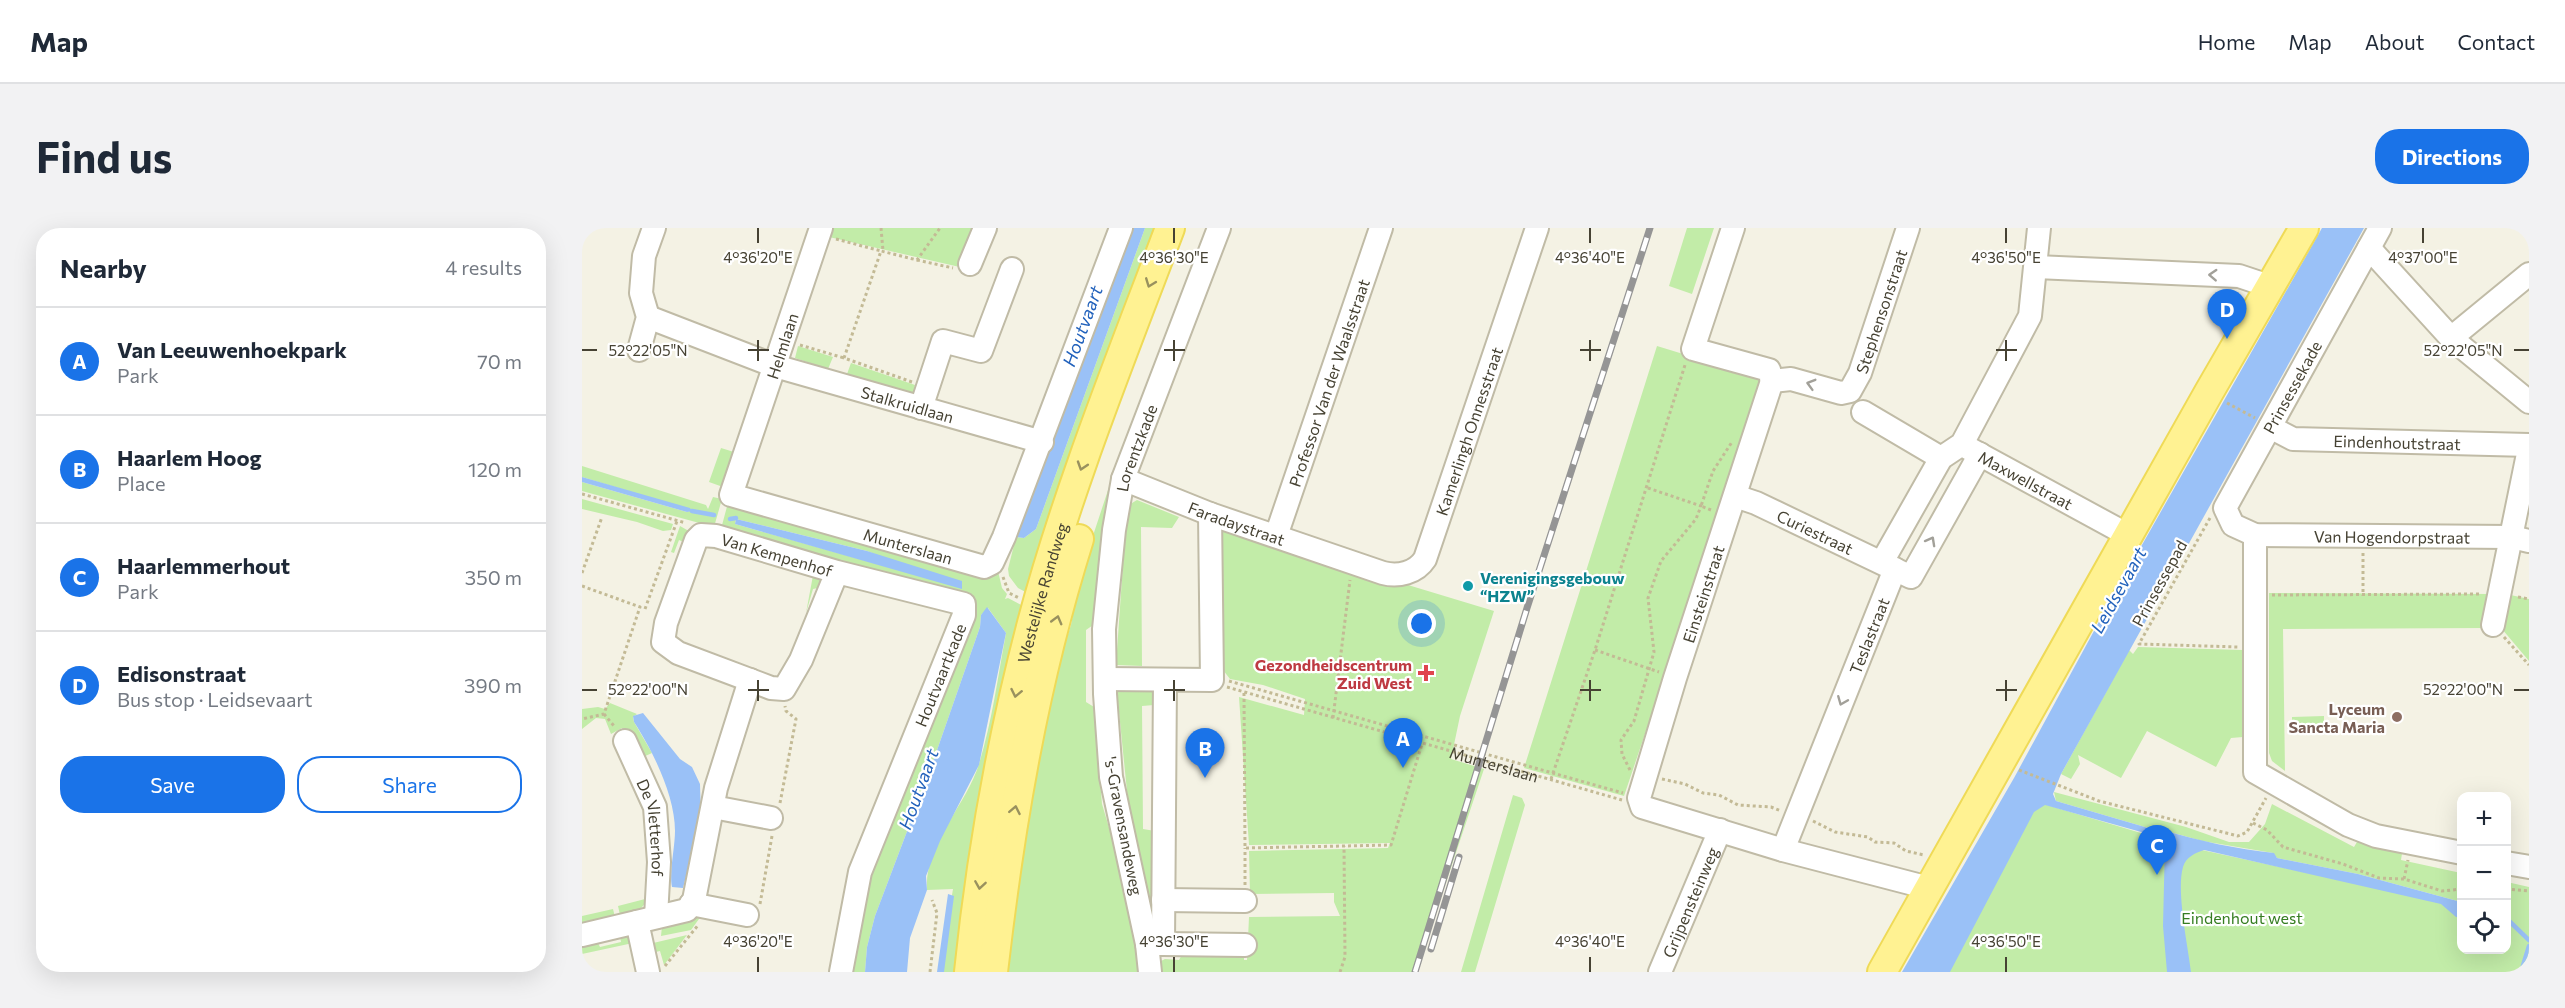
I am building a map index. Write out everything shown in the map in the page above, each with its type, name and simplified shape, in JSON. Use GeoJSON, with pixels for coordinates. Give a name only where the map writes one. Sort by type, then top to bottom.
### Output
{"type":"FeatureCollection","features":[{"type":"Feature","properties":{"kind":"main road","name":"Westelijke Randweg"},"geometry":{"type":"LineString","coordinates":[[969,972],[992,809],[1033,621],[1088,446],[1170,228]]}},
{"type":"Feature","properties":{"kind":"main road","name":"Westelijke Randweg"},"geometry":{"type":"LineString","coordinates":[[993,972],[1007,848],[1029,732],[1070,570],[1108,448],[1191,228]]}},
{"type":"Feature","properties":{"kind":"main road"},"geometry":{"type":"LineString","coordinates":[[1882,972],[2304,228]]}},
{"type":"Feature","properties":{"kind":"street"},"geometry":{"type":"LineString","coordinates":[[639,350],[648,317],[641,293],[644,256],[654,228]]}},
{"type":"Feature","properties":{"kind":"street"},"geometry":{"type":"LineString","coordinates":[[970,264],[985,228]]}},
{"type":"Feature","properties":{"kind":"street"},"geometry":{"type":"LineString","coordinates":[[1042,442],[1121,228]]}},
{"type":"Feature","properties":{"kind":"street","name":"Lorentzkade"},"geometry":{"type":"LineString","coordinates":[[1105,679],[1104,629],[1114,530],[1123,479],[1219,228]]}},
{"type":"Feature","properties":{"kind":"street","name":"Professor Van der Waalsstraat"},"geometry":{"type":"LineString","coordinates":[[1276,536],[1381,228]]}},
{"type":"Feature","properties":{"kind":"street","name":"Kamerlingh Onnesstraat"},"geometry":{"type":"LineString","coordinates":[[1353,562],[1391,575],[1415,570],[1425,559],[1537,228]]}},
{"type":"Feature","properties":{"kind":"street"},"geometry":{"type":"LineString","coordinates":[[1734,228],[1693,349],[1769,370],[1772,381]]}},
{"type":"Feature","properties":{"kind":"street","name":"Stephensonstraat"},"geometry":{"type":"LineString","coordinates":[[1772,381],[1791,379],[1840,393],[1850,390],[1860,373],[1908,228]]}},
{"type":"Feature","properties":{"kind":"street"},"geometry":{"type":"LineString","coordinates":[[1889,566],[1911,577],[1971,449],[2030,316],[2039,228]]}},
{"type":"Feature","properties":{"kind":"street","name":"Prinsessekade"},"geometry":{"type":"LineString","coordinates":[[2233,525],[2225,508],[2264,423],[2380,228]]}},
{"type":"Feature","properties":{"kind":"street","name":"Helmlaan"},"geometry":{"type":"LineString","coordinates":[[741,464],[820,231]]}},
{"type":"Feature","properties":{"kind":"street"},"geometry":{"type":"LineString","coordinates":[[2369,248],[2451,338],[2529,402]]}},
{"type":"Feature","properties":{"kind":"street"},"geometry":{"type":"LineString","coordinates":[[2036,267],[2239,276],[2270,286]]}},
{"type":"Feature","properties":{"kind":"street"},"geometry":{"type":"LineString","coordinates":[[924,397],[943,341],[981,351],[1012,269]]}},
{"type":"Feature","properties":{"kind":"street"},"geometry":{"type":"LineString","coordinates":[[2451,338],[2529,274]]}},
{"type":"Feature","properties":{"kind":"street","name":"Stalkruidlaan"},"geometry":{"type":"LineString","coordinates":[[648,317],[775,366],[924,397],[1042,442]]}},
{"type":"Feature","properties":{"kind":"street","name":"Einsteinstraat"},"geometry":{"type":"LineString","coordinates":[[1641,802],[1645,776],[1675,678],[1772,381]]}},
{"type":"Feature","properties":{"kind":"street"},"geometry":{"type":"LineString","coordinates":[[1863,412],[1941,458]]}},
{"type":"Feature","properties":{"kind":"street","name":"Eindenhoutstraat"},"geometry":{"type":"LineString","coordinates":[[2264,423],[2293,439],[2529,447],[2520,539],[2500,594],[2493,625]]}},
{"type":"Feature","properties":{"kind":"street","name":"Munterslaan"},"geometry":{"type":"LineString","coordinates":[[741,464],[732,495],[984,567],[992,563],[1000,547],[1042,442]]}},
{"type":"Feature","properties":{"kind":"street","name":"Maxwellstraat"},"geometry":{"type":"LineString","coordinates":[[1941,458],[1971,449],[2128,535]]}},
{"type":"Feature","properties":{"kind":"street","name":"Teslastraat"},"geometry":{"type":"LineString","coordinates":[[1783,850],[1889,566],[1941,458]]}},
{"type":"Feature","properties":{"kind":"street","name":"Faradaystraat"},"geometry":{"type":"LineString","coordinates":[[1123,479],[1210,514],[1353,562]]}},
{"type":"Feature","properties":{"kind":"street","name":"Curiestraat"},"geometry":{"type":"LineString","coordinates":[[1731,507],[1756,503],[1889,566]]}},
{"type":"Feature","properties":{"kind":"street"},"geometry":{"type":"LineString","coordinates":[[1105,679],[1212,680],[1210,514]]}},
{"type":"Feature","properties":{"kind":"street"},"geometry":{"type":"LineString","coordinates":[[2233,525],[2255,535],[2255,772],[2348,825],[2376,836],[2457,852]]}},
{"type":"Feature","properties":{"kind":"street","name":"Van Kempenhof"},"geometry":{"type":"LineString","coordinates":[[701,535],[716,536],[837,572],[801,660],[782,689],[750,681],[678,653],[663,642],[666,623],[696,540],[701,535]]}},
{"type":"Feature","properties":{"kind":"street","name":"Van Hogendorpstraat"},"geometry":{"type":"LineString","coordinates":[[2255,535],[2520,539]]}},
{"type":"Feature","properties":{"kind":"street","name":"Houtvaartkade"},"geometry":{"type":"LineString","coordinates":[[837,572],[963,604],[964,615],[860,872],[841,972]]}},
{"type":"Feature","properties":{"kind":"street","name":"'s-Gravensandeweg"},"geometry":{"type":"LineString","coordinates":[[1105,679],[1111,777],[1155,944],[1150,972]]}},
{"type":"Feature","properties":{"kind":"street"},"geometry":{"type":"LineString","coordinates":[[1165,680],[1163,900],[1155,944],[1245,945]]}},
{"type":"Feature","properties":{"kind":"street"},"geometry":{"type":"LineString","coordinates":[[701,906],[694,900],[713,807],[750,681]]}},
{"type":"Feature","properties":{"kind":"street","name":"De Vletterhof"},"geometry":{"type":"LineString","coordinates":[[625,741],[655,807],[659,862],[646,919],[648,972]]}},
{"type":"Feature","properties":{"kind":"street"},"geometry":{"type":"LineString","coordinates":[[1641,802],[1783,850],[1929,888]]}},
{"type":"Feature","properties":{"kind":"street"},"geometry":{"type":"LineString","coordinates":[[713,807],[771,818]]}},
{"type":"Feature","properties":{"kind":"street","name":"Grijpensteinweg"},"geometry":{"type":"LineString","coordinates":[[1660,972],[1720,830]]}},
{"type":"Feature","properties":{"kind":"street"},"geometry":{"type":"LineString","coordinates":[[2511,863],[2529,867]]}},
{"type":"Feature","properties":{"kind":"street"},"geometry":{"type":"LineString","coordinates":[[1163,900],[1245,901]]}},
{"type":"Feature","properties":{"kind":"street"},"geometry":{"type":"LineString","coordinates":[[582,935],[701,906],[747,915]]}},
{"type":"Feature","properties":{"kind":"path"},"geometry":{"type":"LineString","coordinates":[[844,358],[882,251],[881,228]]}},
{"type":"Feature","properties":{"kind":"path"},"geometry":{"type":"LineString","coordinates":[[917,260],[940,228]]}},
{"type":"Feature","properties":{"kind":"path"},"geometry":{"type":"LineString","coordinates":[[820,231],[917,260],[966,270],[970,264]]}},
{"type":"Feature","properties":{"kind":"path"},"geometry":{"type":"LineString","coordinates":[[784,340],[844,358],[924,397]]}},
{"type":"Feature","properties":{"kind":"path"},"geometry":{"type":"LineString","coordinates":[[1551,779],[1595,650],[1684,365],[1696,368]]}},
{"type":"Feature","properties":{"kind":"path"},"geometry":{"type":"LineString","coordinates":[[2226,402],[2264,423]]}},
{"type":"Feature","properties":{"kind":"path"},"geometry":{"type":"LineString","coordinates":[[1645,776],[1628,769],[1622,754],[1621,740],[1634,721],[1654,652],[1648,598],[1661,561],[1696,519],[1713,471],[1734,440]]}},
{"type":"Feature","properties":{"kind":"path"},"geometry":{"type":"LineString","coordinates":[[1645,487],[1701,506],[1731,507]]}},
{"type":"Feature","properties":{"kind":"path"},"geometry":{"type":"LineString","coordinates":[[582,494],[691,525],[701,535]]}},
{"type":"Feature","properties":{"kind":"path"},"geometry":{"type":"LineString","coordinates":[[582,573],[602,517]]}},
{"type":"Feature","properties":{"kind":"path","name":"Prinsessepad"},"geometry":{"type":"LineString","coordinates":[[2233,525],[2208,518],[2139,644],[2255,647]]}},
{"type":"Feature","properties":{"kind":"path"},"geometry":{"type":"LineString","coordinates":[[645,609],[677,521]]}},
{"type":"Feature","properties":{"kind":"path"},"geometry":{"type":"LineString","coordinates":[[2363,536],[2363,596]]}},
{"type":"Feature","properties":{"kind":"path"},"geometry":{"type":"LineString","coordinates":[[1333,718],[1353,562]]}},
{"type":"Feature","properties":{"kind":"path"},"geometry":{"type":"LineString","coordinates":[[582,586],[640,607],[604,714],[582,719]]}},
{"type":"Feature","properties":{"kind":"path"},"geometry":{"type":"LineString","coordinates":[[2255,595],[2500,594],[2529,599]]}},
{"type":"Feature","properties":{"kind":"path"},"geometry":{"type":"LineString","coordinates":[[2493,625],[2529,665]]}},
{"type":"Feature","properties":{"kind":"path"},"geometry":{"type":"LineString","coordinates":[[1595,650],[1675,678]]}},
{"type":"Feature","properties":{"kind":"path"},"geometry":{"type":"LineString","coordinates":[[1212,680],[1241,684],[1553,773],[1641,802]]}},
{"type":"Feature","properties":{"kind":"path","name":"Munterslaan"},"geometry":{"type":"LineString","coordinates":[[1212,680],[1244,693],[1422,744],[1623,801],[1641,802]]}},
{"type":"Feature","properties":{"kind":"path"},"geometry":{"type":"LineString","coordinates":[[747,915],[758,912],[773,828],[771,818],[778,810],[796,719],[786,711],[782,689]]}},
{"type":"Feature","properties":{"kind":"path"},"geometry":{"type":"LineString","coordinates":[[1244,693],[1245,848],[1391,845],[1422,744]]}},
{"type":"Feature","properties":{"kind":"path"},"geometry":{"type":"LineString","coordinates":[[2016,769],[2099,801],[2238,836],[2247,832],[2274,784]]}},
{"type":"Feature","properties":{"kind":"path"},"geometry":{"type":"LineString","coordinates":[[2253,823],[2267,831],[2283,847],[2343,864],[2379,878],[2404,879],[2442,891],[2457,890]]}},
{"type":"Feature","properties":{"kind":"path"},"geometry":{"type":"LineString","coordinates":[[1340,972],[1345,957],[1344,846]]}},
{"type":"Feature","properties":{"kind":"path"},"geometry":{"type":"LineString","coordinates":[[2511,890],[2529,891]]}},
{"type":"Feature","properties":{"kind":"path"},"geometry":{"type":"LineString","coordinates":[[930,972],[937,913],[932,900]]}},
{"type":"Feature","properties":{"kind":"path"},"geometry":{"type":"LineString","coordinates":[[660,972],[701,906]]}},
{"type":"Feature","properties":{"kind":"green space"},"geometry":{"type":"Polygon","coordinates":[[[832,228],[976,228],[964,268],[829,237],[832,228]]]}},
{"type":"Feature","properties":{"kind":"green space"},"geometry":{"type":"Polygon","coordinates":[[[1145,228],[1161,228],[1031,595],[1018,588],[1009,576],[1008,569],[1016,537],[1024,538],[1036,529],[1145,228]]]}},
{"type":"Feature","properties":{"kind":"green space"},"geometry":{"type":"Polygon","coordinates":[[[1687,228],[1714,228],[1692,294],[1669,286],[1687,228]]]}},
{"type":"Feature","properties":{"kind":"green space"},"geometry":{"type":"Polygon","coordinates":[[[798,346],[833,357],[828,369],[795,358],[798,346]]]}},
{"type":"Feature","properties":{"kind":"green space"},"geometry":{"type":"Polygon","coordinates":[[[1657,346],[1765,379],[1624,796],[1524,768],[1657,346]]]}},
{"type":"Feature","properties":{"kind":"green space"},"geometry":{"type":"Polygon","coordinates":[[[851,363],[915,385],[913,395],[847,374],[851,363]]]}},
{"type":"Feature","properties":{"kind":"green space"},"geometry":{"type":"Polygon","coordinates":[[[721,448],[734,452],[723,487],[709,482],[721,448]]]}},
{"type":"Feature","properties":{"kind":"green space"},"geometry":{"type":"Polygon","coordinates":[[[582,466],[706,505],[708,509],[713,497],[722,499],[714,527],[582,491],[582,482],[687,512],[691,510],[582,477],[582,466]]]}},
{"type":"Feature","properties":{"kind":"green space"},"geometry":{"type":"Polygon","coordinates":[[[1113,475],[1096,623],[1086,630],[1086,702],[1094,707],[1102,804],[1124,878],[1140,972],[997,972],[1007,885],[1058,665],[1071,625],[1079,578],[1113,475]]]}},
{"type":"Feature","properties":{"kind":"green space"},"geometry":{"type":"Polygon","coordinates":[[[582,499],[673,524],[671,530],[663,531],[637,522],[582,509],[582,499]]]}},
{"type":"Feature","properties":{"kind":"green space"},"geometry":{"type":"Polygon","coordinates":[[[729,499],[981,578],[998,571],[1002,588],[1007,594],[1005,599],[1008,598],[1027,608],[958,972],[939,972],[953,889],[927,890],[928,873],[939,841],[973,780],[979,764],[991,715],[1006,633],[988,608],[981,615],[980,627],[928,776],[875,916],[867,947],[865,972],[844,972],[852,923],[970,615],[721,529],[729,499]],[[736,519],[735,524],[962,588],[867,551],[736,519]]]}},
{"type":"Feature","properties":{"kind":"green space"},"geometry":{"type":"Polygon","coordinates":[[[1137,500],[1179,517],[1172,528],[1141,527],[1142,666],[1116,665],[1127,506],[1137,500]]]}},
{"type":"Feature","properties":{"kind":"green space"},"geometry":{"type":"Polygon","coordinates":[[[680,526],[694,534],[690,545],[679,540],[674,553],[671,552],[680,526]]]}},
{"type":"Feature","properties":{"kind":"green space"},"geometry":{"type":"Polygon","coordinates":[[[1223,529],[1494,611],[1460,716],[1451,759],[1484,769],[1416,972],[1161,972],[1159,962],[1165,959],[1179,960],[1184,951],[1244,951],[1244,960],[1247,960],[1249,917],[1340,916],[1334,902],[1334,893],[1250,894],[1249,851],[1388,848],[1390,843],[1249,845],[1239,697],[1304,715],[1305,699],[1263,685],[1230,679],[1223,670],[1219,532],[1223,529]]]}},
{"type":"Feature","properties":{"kind":"green space"},"geometry":{"type":"Polygon","coordinates":[[[814,570],[823,573],[823,587],[813,589],[806,613],[814,570]]]}},
{"type":"Feature","properties":{"kind":"green space"},"geometry":{"type":"Polygon","coordinates":[[[2269,593],[2493,594],[2485,628],[2283,629],[2285,771],[2272,761],[2269,753],[2269,593]]]}},
{"type":"Feature","properties":{"kind":"green space"},"geometry":{"type":"Polygon","coordinates":[[[2506,594],[2529,599],[2529,661],[2502,629],[2506,594]]]}},
{"type":"Feature","properties":{"kind":"green space"},"geometry":{"type":"Polygon","coordinates":[[[2138,647],[2243,650],[2243,737],[2231,738],[2216,767],[2147,731],[2121,778],[2078,755],[2080,764],[2071,779],[2061,774],[2129,650],[2133,654],[2138,647]]]}},
{"type":"Feature","properties":{"kind":"green space"},"geometry":{"type":"Polygon","coordinates":[[[1154,687],[1154,705],[1142,706],[1143,829],[1155,831],[1153,932],[1129,811],[1117,692],[1118,689],[1154,687]]]}},
{"type":"Feature","properties":{"kind":"green space"},"geometry":{"type":"Polygon","coordinates":[[[610,703],[637,714],[633,717],[634,722],[652,753],[641,758],[622,728],[611,734],[605,719],[596,718],[582,729],[582,709],[598,707],[605,709],[610,703]]]}},
{"type":"Feature","properties":{"kind":"green space"},"geometry":{"type":"Polygon","coordinates":[[[2324,716],[2324,732],[2292,733],[2292,717],[2324,716]]]}},
{"type":"Feature","properties":{"kind":"green space"},"geometry":{"type":"Polygon","coordinates":[[[2054,792],[2186,827],[2229,842],[2249,842],[2265,824],[2272,804],[2354,847],[2360,837],[2403,847],[2401,860],[2457,872],[2457,901],[2358,874],[2277,858],[2273,853],[2202,841],[2163,830],[2162,832],[2056,801],[2054,792]]]}},
{"type":"Feature","properties":{"kind":"green space"},"geometry":{"type":"Polygon","coordinates":[[[1513,795],[1522,798],[1525,805],[1475,972],[1461,972],[1513,795]]]}},
{"type":"Feature","properties":{"kind":"green space","name":"Eindenhout west"},"geometry":{"type":"Polygon","coordinates":[[[2037,802],[2188,847],[2457,904],[2457,954],[2511,954],[2511,883],[2529,887],[2529,972],[1948,972],[2037,802]]]}},
{"type":"Feature","properties":{"kind":"green space"},"geometry":{"type":"Polygon","coordinates":[[[649,898],[639,911],[620,915],[618,906],[649,898]]]}},
{"type":"Feature","properties":{"kind":"green space"},"geometry":{"type":"Polygon","coordinates":[[[613,909],[615,917],[582,924],[582,916],[613,909]]]}},
{"type":"Feature","properties":{"kind":"green space"},"geometry":{"type":"Polygon","coordinates":[[[704,912],[691,930],[661,936],[662,926],[704,912]]]}},
{"type":"Feature","properties":{"kind":"green space"},"geometry":{"type":"Polygon","coordinates":[[[629,930],[633,943],[582,954],[582,940],[595,937],[600,947],[621,942],[619,932],[629,930]]]}},
{"type":"Feature","properties":{"kind":"green space"},"geometry":{"type":"Polygon","coordinates":[[[687,935],[664,965],[660,951],[651,953],[649,944],[687,935]]]}},
{"type":"Feature","properties":{"kind":"water"},"geometry":{"type":"Polygon","coordinates":[[[1133,228],[1145,228],[1036,529],[1024,538],[1016,537],[1133,228]]]}},
{"type":"Feature","properties":{"kind":"water","name":"Leidsevaart"},"geometry":{"type":"Polygon","coordinates":[[[2322,228],[2364,228],[2061,774],[2053,794],[2056,801],[2162,832],[2163,830],[2218,844],[2274,853],[2277,858],[2358,874],[2457,901],[2457,917],[2441,904],[2204,850],[2194,854],[2186,861],[2181,877],[2182,904],[2191,972],[2167,972],[2163,926],[2165,843],[2159,837],[2045,805],[2034,812],[1950,972],[1902,972],[2014,778],[2113,596],[2322,228]]]}},
{"type":"Feature","properties":{"kind":"water"},"geometry":{"type":"Polygon","coordinates":[[[582,477],[690,508],[692,511],[687,512],[582,482],[582,477]]]}},
{"type":"Feature","properties":{"kind":"water"},"geometry":{"type":"Polygon","coordinates":[[[736,519],[867,551],[962,581],[962,589],[735,524],[736,519]]]}},
{"type":"Feature","properties":{"kind":"water"},"geometry":{"type":"Polygon","coordinates":[[[987,607],[1006,633],[979,765],[940,841],[926,876],[927,890],[910,938],[907,972],[865,972],[867,947],[875,916],[928,776],[980,627],[981,615],[987,607]]]}},
{"type":"Feature","properties":{"kind":"water"},"geometry":{"type":"Polygon","coordinates":[[[643,713],[680,759],[692,767],[700,784],[701,818],[683,888],[672,887],[675,831],[667,789],[662,774],[634,722],[633,716],[643,713]]]}},
{"type":"Feature","properties":{"kind":"water"},"geometry":{"type":"Polygon","coordinates":[[[948,894],[954,896],[944,972],[937,972],[948,894]]]}},
{"type":"Feature","properties":{"kind":"waterway"},"geometry":{"type":"LineString","coordinates":[[692,511],[714,515]]}},
{"type":"Feature","properties":{"kind":"waterway"},"geometry":{"type":"LineString","coordinates":[[730,519],[736,518]]}},
{"type":"Feature","properties":{"kind":"waterway"},"geometry":{"type":"LineString","coordinates":[[2511,923],[2529,940]]}},
{"type":"Feature","properties":{"kind":"waterway"},"geometry":{"type":"LineString","coordinates":[[2521,972],[2529,946]]}},
{"type":"Feature","properties":{"kind":"railway"},"geometry":{"type":"LineString","coordinates":[[1415,972],[1527,608],[1650,228]]}},
{"type":"Feature","properties":{"kind":"railway"},"geometry":{"type":"LineString","coordinates":[[1431,949],[1459,857]]}},
{"type":"Feature","properties":{"kind":"place","name":"Edisonstraat"},"geometry":{"type":"Point","coordinates":[2227,339]}},
{"type":"Feature","properties":{"kind":"place","name":"Verenigingsgebouw “HZW”"},"geometry":{"type":"Point","coordinates":[1468,586]}},
{"type":"Feature","properties":{"kind":"place","name":"Gezondheidscentrum Zuid West"},"geometry":{"type":"Point","coordinates":[1426,673]}},
{"type":"Feature","properties":{"kind":"place","name":"Lyceum Sancta Maria"},"geometry":{"type":"Point","coordinates":[2397,717]}},
{"type":"Feature","properties":{"kind":"place","name":"Van Leeuwenhoekpark"},"geometry":{"type":"Point","coordinates":[1403,768]}},
{"type":"Feature","properties":{"kind":"place","name":"Haarlem Hoog"},"geometry":{"type":"Point","coordinates":[1205,778]}},
{"type":"Feature","properties":{"kind":"place","name":"Haarlemmerhout"},"geometry":{"type":"Point","coordinates":[2157,875]}},
{"type":"Feature","properties":{"kind":"water label","name":"Houtvaart"},"geometry":{"type":"Point","coordinates":[1082,326]}},
{"type":"Feature","properties":{"kind":"water label","name":"Houtvaart"},"geometry":{"type":"Point","coordinates":[918,789]}}]}
